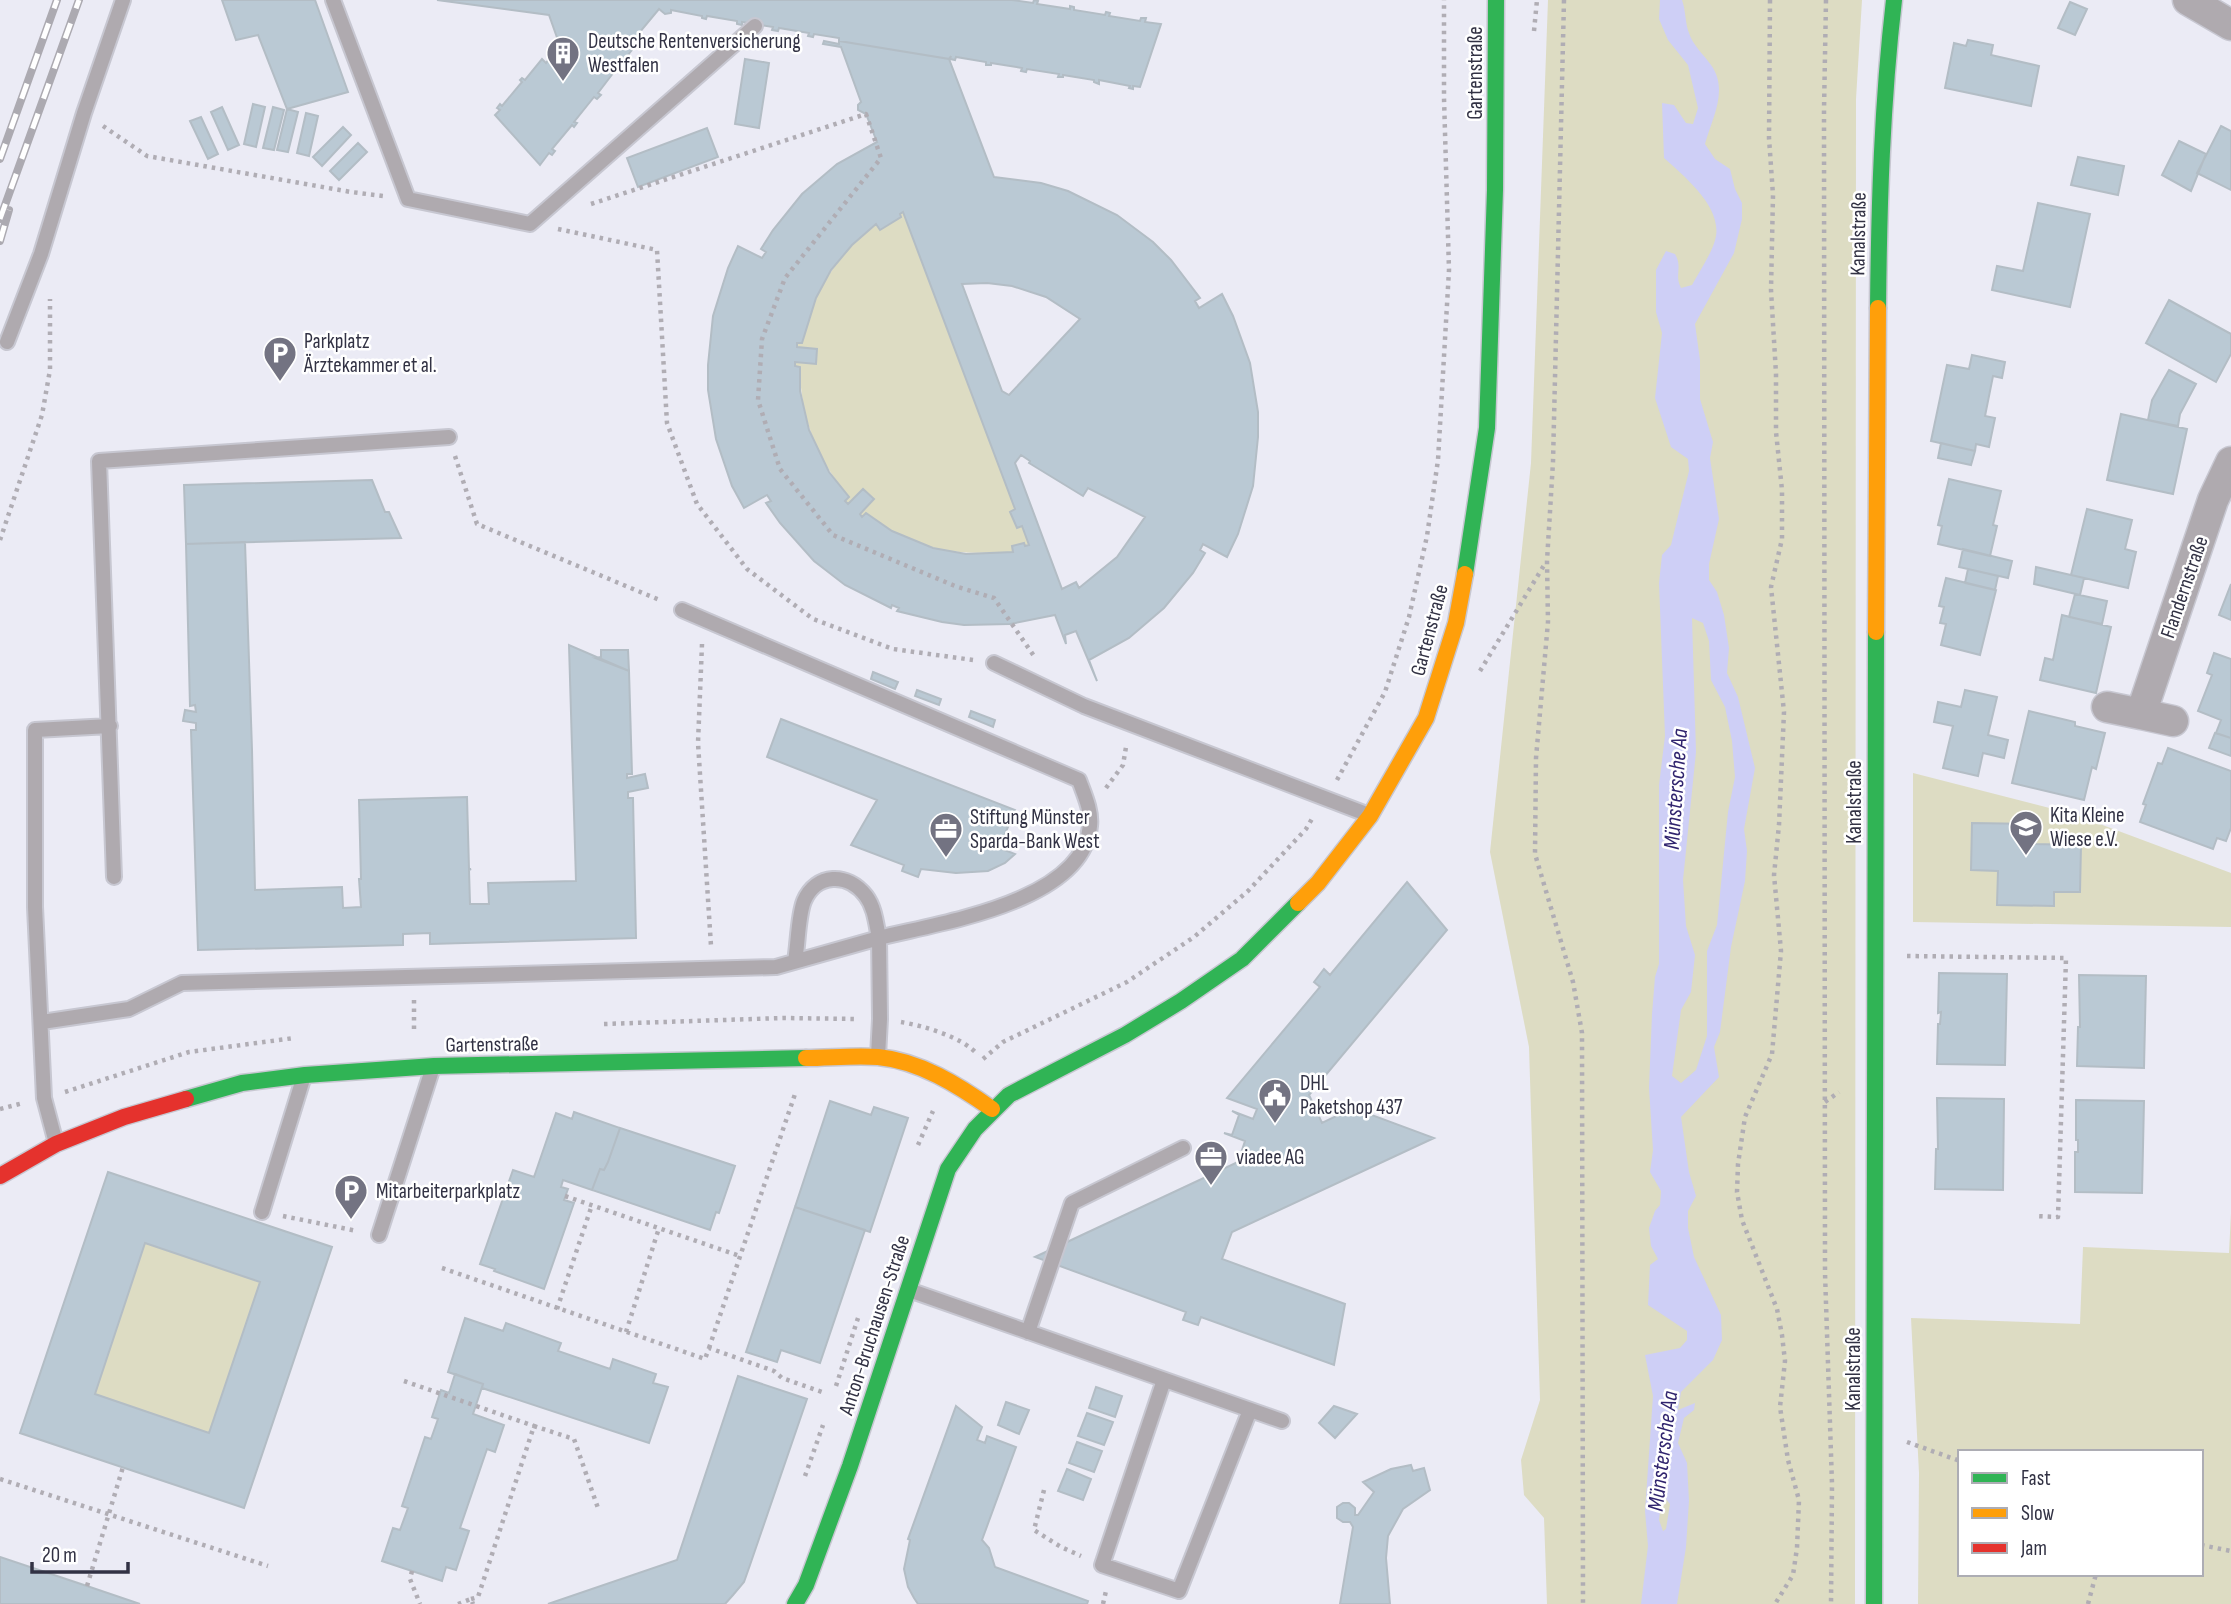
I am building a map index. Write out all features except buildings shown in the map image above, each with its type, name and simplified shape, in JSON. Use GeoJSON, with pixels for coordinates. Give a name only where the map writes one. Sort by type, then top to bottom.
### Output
{"type":"FeatureCollection","features":[{"type":"Feature","properties":{"kind":"street","name":"Gartenstraße"},"geometry":{"type":"LineString","coordinates":[[1027,1084],[1125,1035],[1242,959],[1318,883],[1370,816],[1426,718],[1455,623],[1472,540],[1487,428],[1496,190],[1496,0]]}},
{"type":"Feature","properties":{"kind":"street","name":"Kanalstraße"},"geometry":{"type":"LineString","coordinates":[[1874,1604],[1874,940],[1879,190],[1885,78],[1894,0]]}},
{"type":"Feature","properties":{"kind":"street"},"geometry":{"type":"LineString","coordinates":[[2188,0],[2231,25]]}},
{"type":"Feature","properties":{"kind":"street","name":"Flandernstraße"},"geometry":{"type":"LineString","coordinates":[[2141,714],[2213,500],[2231,462]]}},
{"type":"Feature","properties":{"kind":"street"},"geometry":{"type":"LineString","coordinates":[[2107,707],[2173,721]]}},
{"type":"Feature","properties":{"kind":"street","name":"Gartenstraße"},"geometry":{"type":"LineString","coordinates":[[0,1176],[56,1144],[124,1117],[242,1083],[305,1074],[433,1066],[878,1057],[920,1067],[965,1090],[992,1109]]}},
{"type":"Feature","properties":{"kind":"street","name":"Anton-Bruchausen-Straße"},"geometry":{"type":"LineString","coordinates":[[795,1604],[806,1585],[850,1466],[948,1169],[972,1130],[992,1109],[1027,1084]]}},
{"type":"Feature","properties":{"kind":"lane"},"geometry":{"type":"LineString","coordinates":[[6,342],[41,254],[84,113],[123,0]]}},
{"type":"Feature","properties":{"kind":"lane"},"geometry":{"type":"LineString","coordinates":[[333,0],[408,199],[530,224],[755,26]]}},
{"type":"Feature","properties":{"kind":"lane"},"geometry":{"type":"LineString","coordinates":[[114,877],[99,461],[449,438]]}},
{"type":"Feature","properties":{"kind":"lane"},"geometry":{"type":"LineString","coordinates":[[42,1022],[129,1009],[182,983],[776,967],[1007,905],[1031,895],[1053,881],[1071,864],[1088,838],[1091,825],[1089,811],[1079,780],[682,610]]}},
{"type":"Feature","properties":{"kind":"lane"},"geometry":{"type":"LineString","coordinates":[[994,663],[1084,706],[1370,816]]}},
{"type":"Feature","properties":{"kind":"lane"},"geometry":{"type":"LineString","coordinates":[[56,1144],[44,1098],[35,907],[35,730],[110,726]]}},
{"type":"Feature","properties":{"kind":"lane"},"geometry":{"type":"LineString","coordinates":[[795,961],[804,902],[813,887],[835,877],[846,880],[866,895],[879,938],[878,1057]]}},
{"type":"Feature","properties":{"kind":"lane"},"geometry":{"type":"LineString","coordinates":[[379,1235],[433,1066]]}},
{"type":"Feature","properties":{"kind":"lane"},"geometry":{"type":"LineString","coordinates":[[262,1212],[305,1074]]}},
{"type":"Feature","properties":{"kind":"lane"},"geometry":{"type":"LineString","coordinates":[[1028,1332],[1072,1203],[1183,1148]]}},
{"type":"Feature","properties":{"kind":"lane"},"geometry":{"type":"LineString","coordinates":[[908,1290],[1282,1421]]}},
{"type":"Feature","properties":{"kind":"lane"},"geometry":{"type":"LineString","coordinates":[[1164,1380],[1102,1565],[1179,1591],[1250,1410]]}},
{"type":"Feature","properties":{"kind":"path"},"geometry":{"type":"LineString","coordinates":[[982,1060],[1003,1042],[1127,982],[1194,937],[1248,891],[1306,829],[1351,757],[1385,692],[1409,617],[1427,536],[1438,460],[1449,270],[1444,0]]}},
{"type":"Feature","properties":{"kind":"path"},"geometry":{"type":"LineString","coordinates":[[1564,0],[1553,462],[1547,561],[1548,622],[1536,758],[1535,854],[1573,982],[1582,1033],[1583,1604]]}},
{"type":"Feature","properties":{"kind":"path"},"geometry":{"type":"LineString","coordinates":[[1770,0],[1769,138],[1773,195],[1771,290],[1776,432],[1782,503],[1782,540],[1771,587],[1784,712],[1774,875],[1781,951],[1772,1054],[1745,1117],[1737,1192],[1742,1220],[1777,1310],[1785,1361],[1780,1407],[1788,1460],[1799,1500],[1793,1575],[1775,1604]]}},
{"type":"Feature","properties":{"kind":"path"},"geometry":{"type":"LineString","coordinates":[[1826,0],[1825,1273],[1832,1484],[1831,1604]]}},
{"type":"Feature","properties":{"kind":"path"},"geometry":{"type":"LineString","coordinates":[[84,113],[147,156],[351,192],[408,199]]}},
{"type":"Feature","properties":{"kind":"path"},"geometry":{"type":"LineString","coordinates":[[582,207],[866,114],[881,158],[785,278],[762,339],[758,400],[780,469],[833,535],[942,581],[994,598],[1040,664]]}},
{"type":"Feature","properties":{"kind":"path"},"geometry":{"type":"LineString","coordinates":[[530,224],[657,250],[667,423],[697,504],[747,569],[813,619],[893,649],[994,663]]}},
{"type":"Feature","properties":{"kind":"path"},"geometry":{"type":"LineString","coordinates":[[0,540],[42,415],[50,370],[51,306],[41,254]]}},
{"type":"Feature","properties":{"kind":"path"},"geometry":{"type":"LineString","coordinates":[[449,438],[477,524],[682,610]]}},
{"type":"Feature","properties":{"kind":"path"},"geometry":{"type":"LineString","coordinates":[[1473,682],[1547,561]]}},
{"type":"Feature","properties":{"kind":"path"},"geometry":{"type":"LineString","coordinates":[[704,619],[698,743],[712,967]]}},
{"type":"Feature","properties":{"kind":"path"},"geometry":{"type":"LineString","coordinates":[[1904,956],[2066,958],[2057,1217],[2035,1216]]}},
{"type":"Feature","properties":{"kind":"path"},"geometry":{"type":"LineString","coordinates":[[414,976],[414,1030]]}},
{"type":"Feature","properties":{"kind":"path"},"geometry":{"type":"LineString","coordinates":[[442,1268],[705,1359],[799,1084]]}},
{"type":"Feature","properties":{"kind":"path"},"geometry":{"type":"LineString","coordinates":[[915,1153],[934,1110]]}},
{"type":"Feature","properties":{"kind":"path"},"geometry":{"type":"LineString","coordinates":[[565,1196],[740,1256]]}},
{"type":"Feature","properties":{"kind":"path"},"geometry":{"type":"LineString","coordinates":[[557,1308],[592,1205]]}},
{"type":"Feature","properties":{"kind":"path"},"geometry":{"type":"LineString","coordinates":[[262,1212],[379,1235]]}},
{"type":"Feature","properties":{"kind":"path"},"geometry":{"type":"LineString","coordinates":[[626,1332],[659,1228]]}},
{"type":"Feature","properties":{"kind":"path"},"geometry":{"type":"LineString","coordinates":[[836,1387],[860,1312]]}},
{"type":"Feature","properties":{"kind":"path"},"geometry":{"type":"LineString","coordinates":[[709,1348],[825,1393]]}},
{"type":"Feature","properties":{"kind":"path"},"geometry":{"type":"LineString","coordinates":[[404,1381],[574,1440],[600,1511]]}},
{"type":"Feature","properties":{"kind":"path"},"geometry":{"type":"LineString","coordinates":[[803,1482],[824,1423]]}},
{"type":"Feature","properties":{"kind":"path"},"geometry":{"type":"LineString","coordinates":[[458,1604],[472,1602],[478,1597],[534,1426]]}},
{"type":"Feature","properties":{"kind":"path"},"geometry":{"type":"LineString","coordinates":[[87,1586],[123,1467]]}},
{"type":"Feature","properties":{"kind":"path"},"geometry":{"type":"LineString","coordinates":[[0,1479],[268,1566]]}},
{"type":"Feature","properties":{"kind":"path"},"geometry":{"type":"LineString","coordinates":[[1044,1490],[1034,1530],[1061,1547],[1102,1565]]}},
{"type":"Feature","properties":{"kind":"path"},"geometry":{"type":"LineString","coordinates":[[2203,1545],[2231,1551]]}},
{"type":"Feature","properties":{"kind":"path"},"geometry":{"type":"LineString","coordinates":[[412,1570],[410,1579],[420,1604]]}},
{"type":"Feature","properties":{"kind":"path"},"geometry":{"type":"LineString","coordinates":[[2088,1604],[2095,1576]]}},
{"type":"Feature","properties":{"kind":"green space"},"geometry":{"type":"Polygon","coordinates":[[[1548,0],[1862,0],[1856,99],[1855,1604],[1547,1604],[1544,1518],[1524,1495],[1521,1460],[1540,1400],[1529,1047],[1490,852],[1531,463],[1548,0]]]}},
{"type":"Feature","properties":{"kind":"green space"},"geometry":{"type":"Polygon","coordinates":[[[903,212],[1015,509],[1010,512],[1017,527],[1022,526],[1029,545],[1025,546],[1024,543],[1012,546],[1013,552],[971,553],[936,548],[902,536],[866,513],[862,517],[860,514],[873,498],[863,489],[848,504],[845,501],[849,497],[828,468],[812,436],[803,403],[800,367],[795,366],[795,362],[816,363],[817,350],[797,347],[797,343],[802,343],[819,292],[838,262],[876,224],[880,230],[901,217],[903,212]]]}},
{"type":"Feature","properties":{"kind":"green space"},"geometry":{"type":"Polygon","coordinates":[[[1913,773],[2073,814],[2231,873],[2231,927],[1913,922],[1913,773]]]}},
{"type":"Feature","properties":{"kind":"green space"},"geometry":{"type":"Polygon","coordinates":[[[2231,1213],[2231,1604],[1918,1604],[1919,1473],[1911,1318],[2080,1324],[2083,1247],[2229,1253],[2231,1213]]]}},
{"type":"Feature","properties":{"kind":"green space"},"geometry":{"type":"Polygon","coordinates":[[[145,1243],[260,1282],[209,1433],[95,1394],[145,1243]]]}},
{"type":"Feature","properties":{"kind":"water","name":"Münstersche Aa"},"geometry":{"type":"Polygon","coordinates":[[[1660,0],[1682,0],[1691,37],[1711,65],[1719,84],[1717,104],[1705,144],[1715,159],[1730,169],[1742,203],[1742,219],[1734,253],[1695,324],[1700,360],[1700,399],[1713,442],[1710,458],[1719,519],[1709,564],[1709,580],[1717,592],[1724,615],[1729,648],[1727,673],[1738,697],[1755,768],[1744,829],[1747,851],[1745,881],[1731,947],[1720,1032],[1714,1047],[1719,1077],[1681,1117],[1689,1172],[1696,1196],[1688,1211],[1688,1228],[1694,1257],[1721,1315],[1722,1340],[1713,1360],[1681,1392],[1678,1410],[1695,1403],[1694,1410],[1684,1418],[1678,1443],[1687,1463],[1689,1501],[1686,1547],[1677,1604],[1641,1604],[1648,1546],[1645,1511],[1653,1396],[1645,1355],[1680,1348],[1687,1340],[1687,1331],[1648,1305],[1650,1265],[1658,1259],[1651,1246],[1649,1228],[1660,1205],[1661,1191],[1650,1172],[1653,1150],[1649,1088],[1652,1014],[1655,977],[1659,964],[1659,785],[1665,736],[1659,583],[1662,555],[1671,545],[1689,471],[1688,459],[1671,447],[1655,398],[1662,333],[1656,312],[1656,270],[1666,251],[1675,254],[1681,288],[1692,285],[1716,236],[1713,214],[1707,203],[1691,183],[1664,158],[1662,103],[1674,105],[1686,123],[1693,124],[1698,108],[1688,65],[1668,40],[1659,19],[1660,0]],[[1692,618],[1696,752],[1683,880],[1686,926],[1695,955],[1691,992],[1681,1010],[1672,1076],[1681,1083],[1696,1070],[1707,1036],[1707,951],[1717,925],[1728,812],[1735,777],[1732,741],[1725,707],[1711,680],[1709,641],[1703,623],[1692,618]],[[1666,1499],[1661,1502],[1659,1520],[1663,1531],[1666,1529],[1670,1504],[1666,1499]]]}},
{"type":"Feature","properties":{"kind":"railway"},"geometry":{"type":"LineString","coordinates":[[0,159],[57,0]]}},
{"type":"Feature","properties":{"kind":"railway"},"geometry":{"type":"LineString","coordinates":[[0,219],[79,0]]}},
{"type":"Feature","properties":{"kind":"railway"},"geometry":{"type":"LineString","coordinates":[[0,241],[9,210]]}},
{"type":"Feature","properties":{"kind":"traffic: fast"},"geometry":{"type":"LineString","coordinates":[[1465,574],[1487,428],[1495,190],[1496,0]]}},
{"type":"Feature","properties":{"kind":"traffic: fast"},"geometry":{"type":"LineString","coordinates":[[1878,308],[1882,154],[1894,0]]}},
{"type":"Feature","properties":{"kind":"traffic: fast"},"geometry":{"type":"LineString","coordinates":[[1874,1604],[1876,632]]}},
{"type":"Feature","properties":{"kind":"traffic: fast"},"geometry":{"type":"LineString","coordinates":[[795,1604],[806,1585],[850,1466],[948,1169],[975,1129],[1009,1095],[1125,1035],[1242,959],[1298,903]]}},
{"type":"Feature","properties":{"kind":"traffic: fast"},"geometry":{"type":"LineString","coordinates":[[186,1099],[242,1083],[305,1075],[434,1066],[806,1058]]}},
{"type":"Feature","properties":{"kind":"traffic: slow"},"geometry":{"type":"LineString","coordinates":[[1876,632],[1878,308]]}},
{"type":"Feature","properties":{"kind":"traffic: slow"},"geometry":{"type":"LineString","coordinates":[[1298,903],[1318,883],[1370,816],[1426,718],[1456,623],[1465,574]]}},
{"type":"Feature","properties":{"kind":"traffic: slow"},"geometry":{"type":"LineString","coordinates":[[806,1058],[869,1056],[909,1063],[952,1083],[992,1109]]}},
{"type":"Feature","properties":{"kind":"traffic: jam"},"geometry":{"type":"LineString","coordinates":[[0,1176],[56,1144],[124,1117],[186,1099]]}},
{"type":"Feature","properties":{"kind":"place","name":"Deutsche Rentenversicherung Westfalen"},"geometry":{"type":"Point","coordinates":[563,83]}},
{"type":"Feature","properties":{"kind":"place","name":"Parkplatz Ärztekammer et al."},"geometry":{"type":"Point","coordinates":[280,383]}},
{"type":"Feature","properties":{"kind":"place","name":"Kita Kleine Wiese e.V."},"geometry":{"type":"Point","coordinates":[2026,857]}},
{"type":"Feature","properties":{"kind":"place","name":"Stiftung Münster Sparda-Bank West"},"geometry":{"type":"Point","coordinates":[946,859]}},
{"type":"Feature","properties":{"kind":"place","name":"DHL Paketshop 437"},"geometry":{"type":"Point","coordinates":[1275,1125]}},
{"type":"Feature","properties":{"kind":"place","name":"viadee AG"},"geometry":{"type":"Point","coordinates":[1211,1187]}},
{"type":"Feature","properties":{"kind":"place","name":"Mitarbeiterparkplatz"},"geometry":{"type":"Point","coordinates":[351,1221]}}]}
